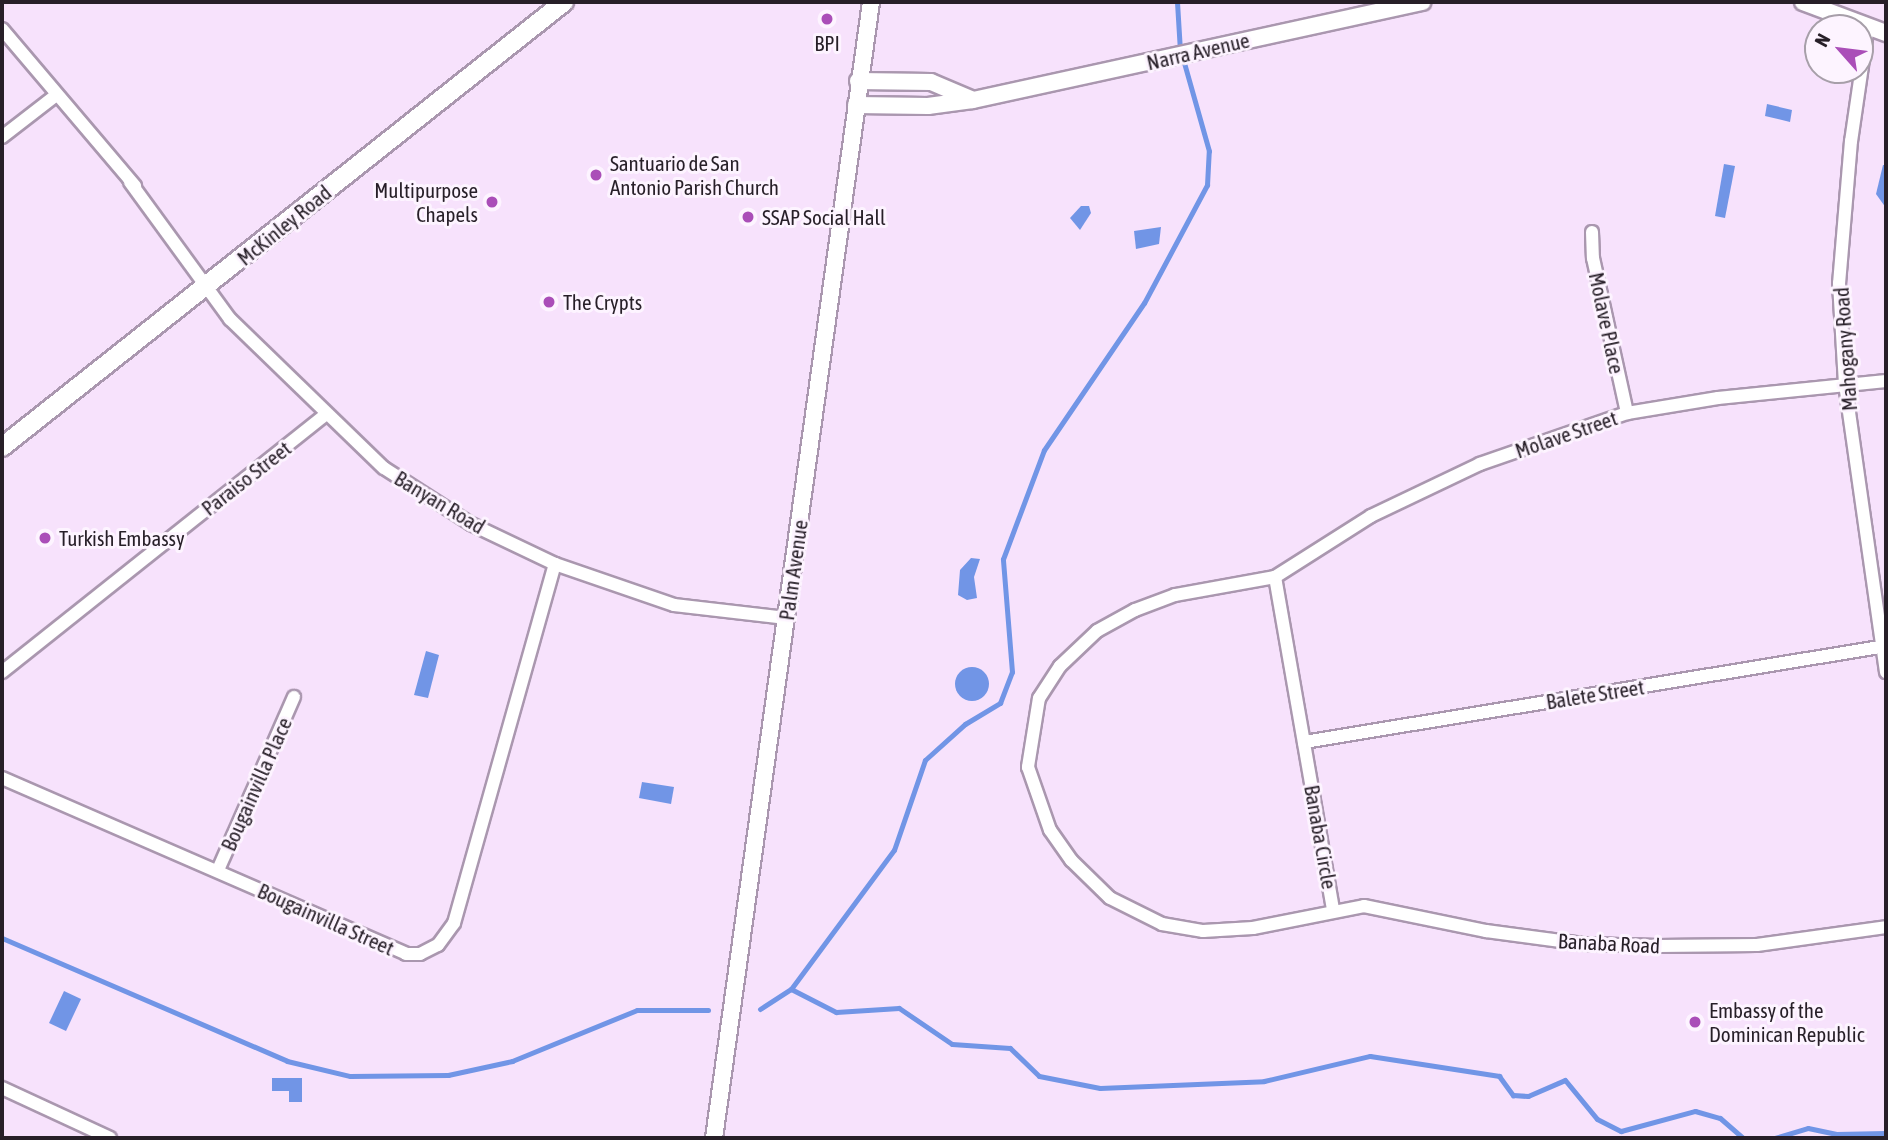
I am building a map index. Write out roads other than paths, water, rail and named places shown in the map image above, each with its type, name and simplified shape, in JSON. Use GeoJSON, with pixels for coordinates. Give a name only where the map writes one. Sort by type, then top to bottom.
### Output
{"type":"FeatureCollection","features":[{"type":"Feature","properties":{"kind":"main road","name":"McKinley Road"},"geometry":{"type":"LineString","coordinates":[[2,447],[564,2]]}},
{"type":"Feature","properties":{"kind":"street","name":"Palm Avenue"},"geometry":{"type":"LineString","coordinates":[[715,1138],[871,2]]}},
{"type":"Feature","properties":{"kind":"street","name":"Narra Avenue"},"geometry":{"type":"LineString","coordinates":[[856,105],[928,106],[973,100],[1414,2]]}},
{"type":"Feature","properties":{"kind":"street"},"geometry":{"type":"LineString","coordinates":[[1803,2],[1837,14]]}},
{"type":"Feature","properties":{"kind":"street","name":"Banyan Road"},"geometry":{"type":"LineString","coordinates":[[2,30],[130,182],[147,196],[177,247],[230,319],[325,415],[384,468],[471,524],[555,564],[674,605],[786,618]]}},
{"type":"Feature","properties":{"kind":"street"},"geometry":{"type":"LineString","coordinates":[[859,81],[930,82],[973,100]]}},
{"type":"Feature","properties":{"kind":"street","name":"Mahogany Road"},"geometry":{"type":"LineString","coordinates":[[1859,84],[1851,141],[1839,283],[1846,384],[1886,673]]}},
{"type":"Feature","properties":{"kind":"street"},"geometry":{"type":"LineString","coordinates":[[2,137],[55,96]]}},
{"type":"Feature","properties":{"kind":"street","name":"Molave Place"},"geometry":{"type":"LineString","coordinates":[[1592,232],[1592,258],[1627,413]]}},
{"type":"Feature","properties":{"kind":"street","name":"Molave Street"},"geometry":{"type":"LineString","coordinates":[[1275,577],[1371,516],[1480,464],[1627,413],[1886,381]]}},
{"type":"Feature","properties":{"kind":"street","name":"Paraiso Street"},"geometry":{"type":"LineString","coordinates":[[2,671],[325,415]]}},
{"type":"Feature","properties":{"kind":"street","name":"Bougainvilla Street"},"geometry":{"type":"LineString","coordinates":[[2,778],[406,954],[420,954],[438,945],[454,923],[555,564]]}},
{"type":"Feature","properties":{"kind":"street","name":"Banaba Circle"},"geometry":{"type":"LineString","coordinates":[[1275,577],[1304,743],[1333,909],[1253,928],[1203,931],[1137,914],[1110,898],[1071,860],[1050,830],[1028,767],[1039,698],[1060,666],[1097,631],[1175,595],[1275,577]]}},
{"type":"Feature","properties":{"kind":"street","name":"Balete Street"},"geometry":{"type":"LineString","coordinates":[[1304,743],[1884,647]]}},
{"type":"Feature","properties":{"kind":"street","name":"Bougainvilla Place"},"geometry":{"type":"LineString","coordinates":[[218,870],[294,697]]}},
{"type":"Feature","properties":{"kind":"street","name":"Banaba Road"},"geometry":{"type":"LineString","coordinates":[[1333,909],[1364,906],[1486,931],[1608,945],[1757,945],[1886,927]]}},
{"type":"Feature","properties":{"kind":"street"},"geometry":{"type":"LineString","coordinates":[[2,1088],[110,1138]]}},
{"type":"Feature","properties":{"kind":"water"},"geometry":{"type":"Polygon","coordinates":[[[1767,104],[1792,110],[1790,122],[1765,116],[1767,104]]]}},
{"type":"Feature","properties":{"kind":"water"},"geometry":{"type":"Polygon","coordinates":[[[1724,164],[1735,166],[1725,218],[1715,216],[1724,164]]]}},
{"type":"Feature","properties":{"kind":"water"},"geometry":{"type":"Polygon","coordinates":[[[1883,165],[1886,165],[1886,208],[1876,194],[1883,165]]]}},
{"type":"Feature","properties":{"kind":"water"},"geometry":{"type":"Polygon","coordinates":[[[1081,206],[1089,206],[1091,213],[1080,230],[1070,218],[1081,206]]]}},
{"type":"Feature","properties":{"kind":"water"},"geometry":{"type":"Polygon","coordinates":[[[1161,227],[1159,244],[1136,249],[1134,231],[1161,227]]]}},
{"type":"Feature","properties":{"kind":"water"},"geometry":{"type":"Polygon","coordinates":[[[971,558],[980,559],[974,577],[977,598],[967,600],[958,595],[960,570],[971,558]]]}},
{"type":"Feature","properties":{"kind":"water"},"geometry":{"type":"Polygon","coordinates":[[[426,651],[439,655],[428,698],[414,695],[426,651]]]}},
{"type":"Feature","properties":{"kind":"water"},"geometry":{"type":"Polygon","coordinates":[[[972,667],[984,672],[989,684],[984,696],[972,701],[960,696],[955,684],[960,672],[972,667]]]}},
{"type":"Feature","properties":{"kind":"water"},"geometry":{"type":"Polygon","coordinates":[[[642,782],[674,787],[671,804],[639,798],[642,782]]]}},
{"type":"Feature","properties":{"kind":"water"},"geometry":{"type":"Polygon","coordinates":[[[64,991],[81,999],[66,1031],[49,1023],[64,991]]]}},
{"type":"Feature","properties":{"kind":"water"},"geometry":{"type":"Polygon","coordinates":[[[272,1078],[302,1078],[302,1102],[289,1102],[289,1091],[272,1091],[272,1078]]]}},
{"type":"Feature","properties":{"kind":"waterway"},"geometry":{"type":"LineString","coordinates":[[1177,2],[1180,51]]}},
{"type":"Feature","properties":{"kind":"waterway"},"geometry":{"type":"LineString","coordinates":[[760,1009],[791,989],[894,850],[925,760],[965,724],[1000,703],[1012,672],[1003,559],[1044,450],[1144,303],[1207,185],[1209,151],[1183,59]]}},
{"type":"Feature","properties":{"kind":"waterway"},"geometry":{"type":"LineString","coordinates":[[2,938],[287,1061],[350,1076],[448,1075],[512,1061],[637,1010],[708,1010]]}},
{"type":"Feature","properties":{"kind":"waterway"},"geometry":{"type":"LineString","coordinates":[[791,989],[836,1012],[899,1008],[952,1044],[1010,1048],[1039,1076],[1100,1088],[1264,1081],[1370,1056],[1499,1076],[1513,1095],[1528,1096],[1565,1080],[1597,1119],[1621,1131],[1695,1111],[1720,1118],[1743,1138]]}},
{"type":"Feature","properties":{"kind":"waterway"},"geometry":{"type":"LineString","coordinates":[[1775,1138],[1808,1128],[1836,1134],[1886,1133]]}},
{"type":"Feature","properties":{"kind":"place","name":"BPI"},"geometry":{"type":"Point","coordinates":[827,19]}},
{"type":"Feature","properties":{"kind":"place","name":"Santuario de San Antonio Parish Church"},"geometry":{"type":"Point","coordinates":[596,175]}},
{"type":"Feature","properties":{"kind":"place","name":"Multipurpose Chapels"},"geometry":{"type":"Point","coordinates":[492,202]}},
{"type":"Feature","properties":{"kind":"place","name":"SSAP Social Hall"},"geometry":{"type":"Point","coordinates":[748,217]}},
{"type":"Feature","properties":{"kind":"place","name":"The Crypts"},"geometry":{"type":"Point","coordinates":[549,302]}},
{"type":"Feature","properties":{"kind":"place","name":"Turkish Embassy"},"geometry":{"type":"Point","coordinates":[45,538]}},
{"type":"Feature","properties":{"kind":"place","name":"Embassy of the Dominican Republic"},"geometry":{"type":"Point","coordinates":[1695,1022]}}]}
